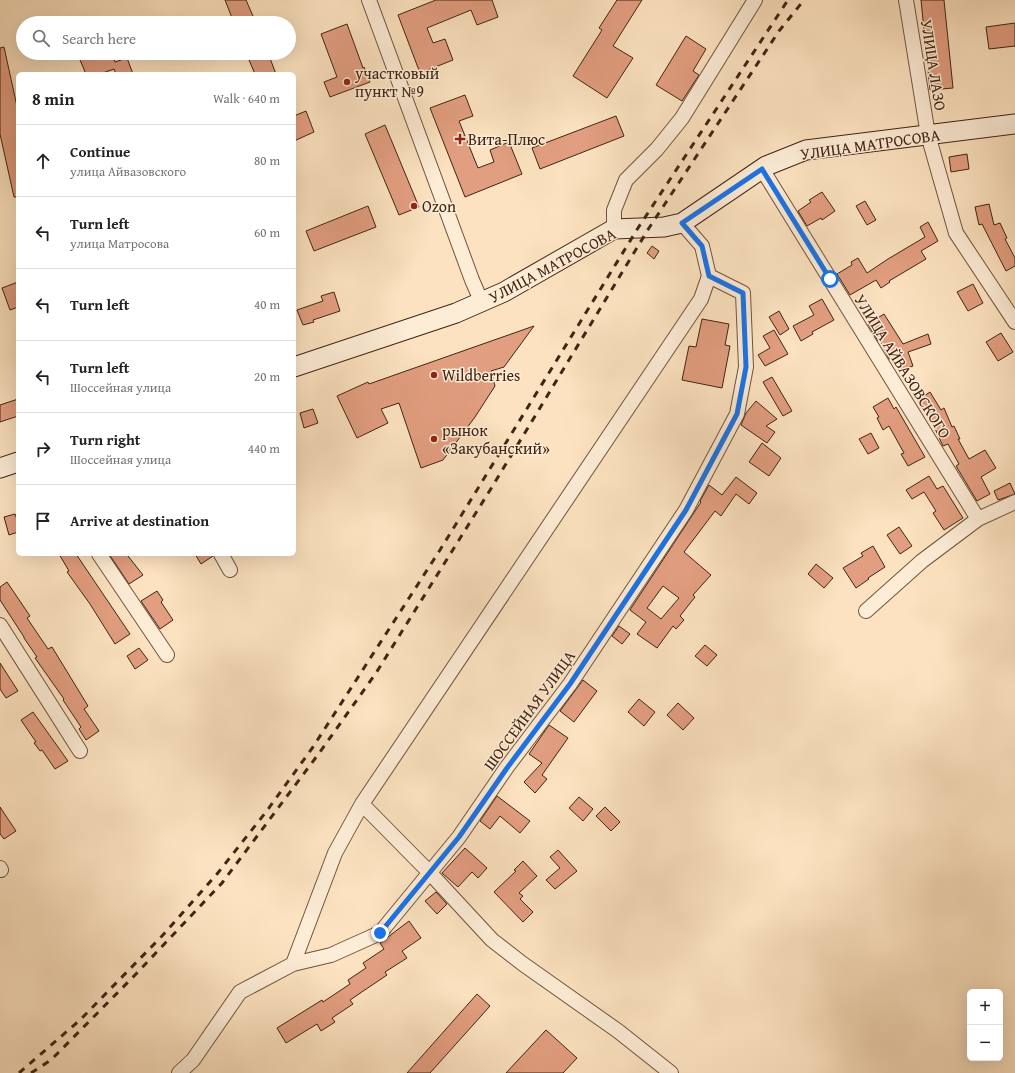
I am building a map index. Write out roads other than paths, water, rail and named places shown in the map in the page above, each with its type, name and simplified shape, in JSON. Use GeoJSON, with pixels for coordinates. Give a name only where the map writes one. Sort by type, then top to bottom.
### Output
{"type":"FeatureCollection","features":[{"type":"Feature","properties":{"kind":"main road","name":"УЛИЦА МАТРОСОВА"},"geometry":{"type":"LineString","coordinates":[[296,366],[482,303],[614,229],[664,227],[682,223],[766,166],[806,150],[1015,124]]}},
{"type":"Feature","properties":{"kind":"main road"},"geometry":{"type":"LineString","coordinates":[[0,468],[16,463]]}},
{"type":"Feature","properties":{"kind":"street"},"geometry":{"type":"LineString","coordinates":[[369,0],[482,303]]}},
{"type":"Feature","properties":{"kind":"street"},"geometry":{"type":"LineString","coordinates":[[614,229],[614,210],[626,180],[658,149],[682,118],[756,0]]}},
{"type":"Feature","properties":{"kind":"street","name":"УЛИЦА ЛАЗО"},"geometry":{"type":"LineString","coordinates":[[906,0],[928,135],[956,233],[1015,322]]}},
{"type":"Feature","properties":{"kind":"street","name":"УЛИЦА АЙВАЗОВСКОГО"},"geometry":{"type":"LineString","coordinates":[[762,169],[978,519]]}},
{"type":"Feature","properties":{"kind":"street"},"geometry":{"type":"LineString","coordinates":[[293,964],[335,853],[362,804],[701,299],[709,276],[702,246],[682,223]]}},
{"type":"Feature","properties":{"kind":"street","name":"ШОССЕЙНАЯ УЛИЦА"},"geometry":{"type":"LineString","coordinates":[[179,1073],[193,1060],[240,992],[293,964],[331,955],[380,933],[459,837],[507,768],[570,684],[686,510],[737,414],[746,367],[743,293],[709,276]]}},
{"type":"Feature","properties":{"kind":"street"},"geometry":{"type":"LineString","coordinates":[[866,611],[922,561],[978,519],[1015,502]]}},
{"type":"Feature","properties":{"kind":"street"},"geometry":{"type":"LineString","coordinates":[[100,556],[166,654]]}},
{"type":"Feature","properties":{"kind":"street"},"geometry":{"type":"LineString","coordinates":[[222,556],[230,570]]}},
{"type":"Feature","properties":{"kind":"street"},"geometry":{"type":"LineString","coordinates":[[0,625],[80,751]]}},
{"type":"Feature","properties":{"kind":"street"},"geometry":{"type":"LineString","coordinates":[[362,804],[430,873],[492,940],[522,964],[618,1031],[670,1073]]}},
{"type":"Feature","properties":{"kind":"railway"},"geometry":{"type":"LineString","coordinates":[[19,1073],[80,1020],[162,936],[217,874],[266,812],[313,747],[440,550],[638,228],[788,0]]}},
{"type":"Feature","properties":{"kind":"railway"},"geometry":{"type":"LineString","coordinates":[[31,1073],[51,1060],[135,975],[222,883],[320,752],[376,673],[492,487],[649,228],[779,31],[804,0]]}},
{"type":"Feature","properties":{"kind":"place","name":"участковый пункт №9"},"geometry":{"type":"Point","coordinates":[347,82]}},
{"type":"Feature","properties":{"kind":"place","name":"Вита-Плюс"},"geometry":{"type":"Point","coordinates":[460,139]}},
{"type":"Feature","properties":{"kind":"place","name":"Ozon"},"geometry":{"type":"Point","coordinates":[414,206]}},
{"type":"Feature","properties":{"kind":"place","name":"Wildberries"},"geometry":{"type":"Point","coordinates":[434,375]}},
{"type":"Feature","properties":{"kind":"place","name":"рынок «Закубанский»"},"geometry":{"type":"Point","coordinates":[434,439]}}]}
